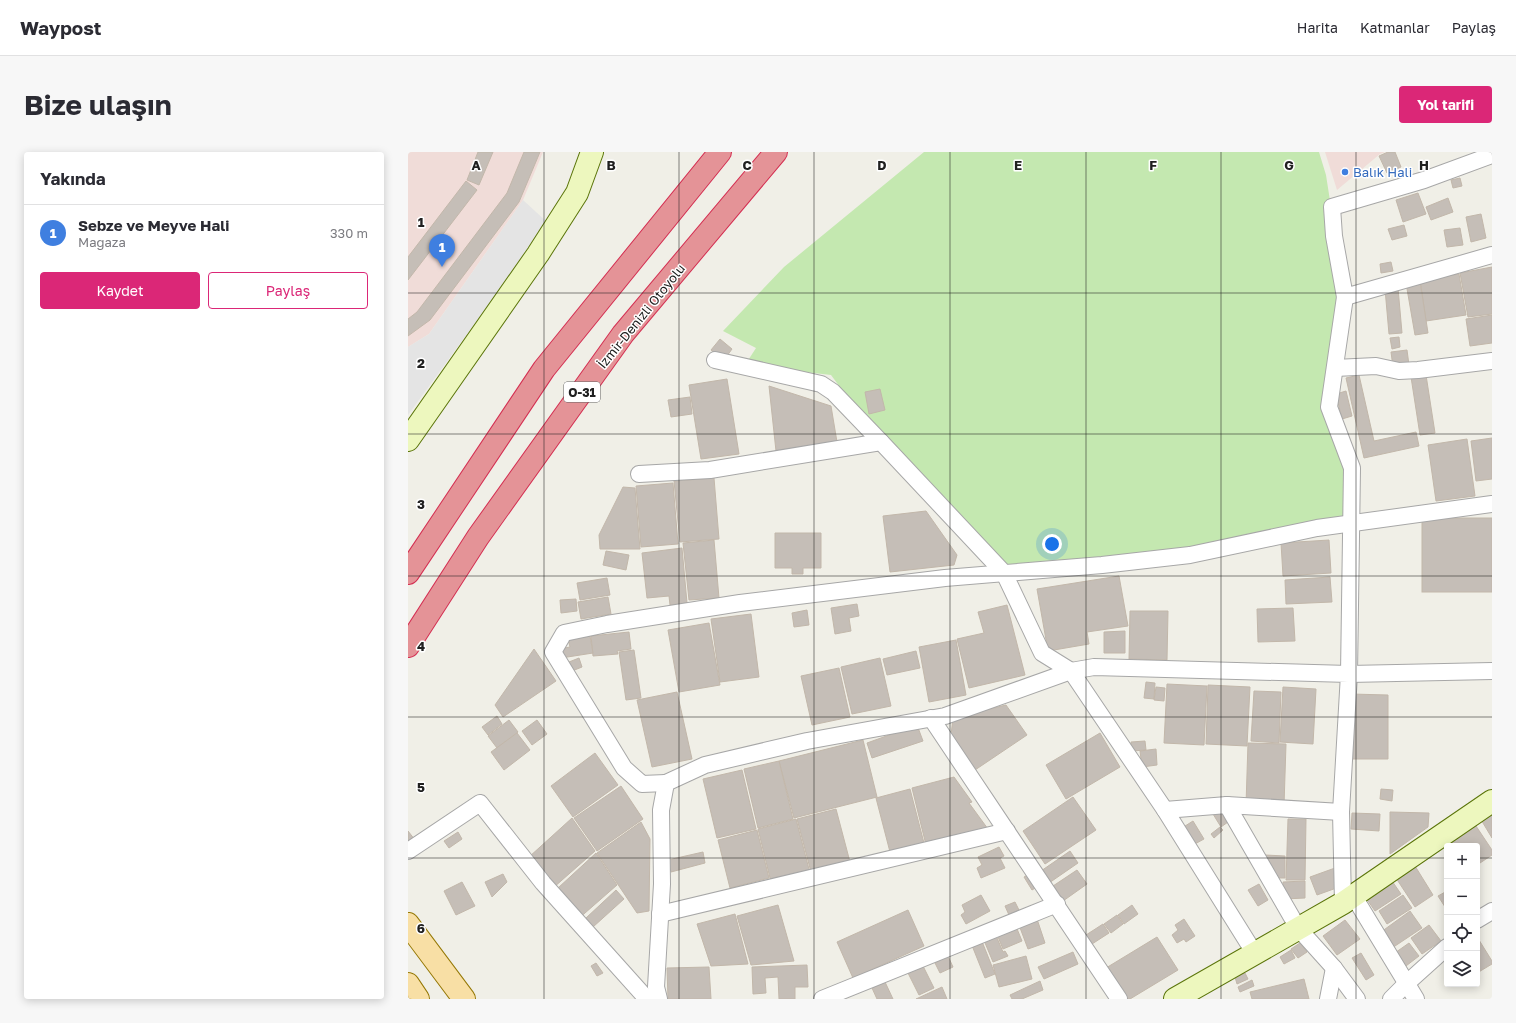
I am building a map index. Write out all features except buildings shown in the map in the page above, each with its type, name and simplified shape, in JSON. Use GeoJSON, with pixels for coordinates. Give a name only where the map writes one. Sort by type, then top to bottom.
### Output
{"type":"FeatureCollection","features":[{"type":"Feature","properties":{"kind":"highway"},"geometry":{"type":"LineString","coordinates":[[408,573],[544,369],[720,152]]}},
{"type":"Feature","properties":{"kind":"highway","name":"İzmir-Denizli Otoyolu"},"geometry":{"type":"LineString","coordinates":[[408,646],[478,537],[623,334],[776,152]]}},
{"type":"Feature","properties":{"kind":"main road"},"geometry":{"type":"LineString","coordinates":[[408,924],[464,999]]}},
{"type":"Feature","properties":{"kind":"main road"},"geometry":{"type":"LineString","coordinates":[[408,984],[418,999]]}},
{"type":"Feature","properties":{"kind":"street"},"geometry":{"type":"LineString","coordinates":[[408,440],[538,254],[578,193],[592,152]]}},
{"type":"Feature","properties":{"kind":"street"},"geometry":{"type":"LineString","coordinates":[[1416,999],[1407,983],[1348,899],[1340,812],[1349,674],[1352,468],[1329,407],[1346,297],[1334,236],[1332,207],[1424,180],[1492,156]]}},
{"type":"Feature","properties":{"kind":"street"},"geometry":{"type":"LineString","coordinates":[[1346,297],[1492,255]]}},
{"type":"Feature","properties":{"kind":"street"},"geometry":{"type":"LineString","coordinates":[[715,360],[821,384],[839,397],[1004,573],[1042,653],[1071,671],[1165,810],[1255,954]]}},
{"type":"Feature","properties":{"kind":"street"},"geometry":{"type":"LineString","coordinates":[[1335,368],[1376,366],[1399,371],[1492,361]]}},
{"type":"Feature","properties":{"kind":"street"},"geometry":{"type":"LineString","coordinates":[[639,474],[710,470],[881,442]]}},
{"type":"Feature","properties":{"kind":"street"},"geometry":{"type":"LineString","coordinates":[[1492,504],[1317,528],[1190,555],[1102,565],[945,578],[740,603],[607,624],[564,633],[553,652],[624,768],[642,784],[666,783],[705,765],[807,741],[945,716],[1071,671],[1094,666],[1349,674],[1492,671]]}},
{"type":"Feature","properties":{"kind":"street"},"geometry":{"type":"LineString","coordinates":[[931,718],[1057,904],[1119,999]]}},
{"type":"Feature","properties":{"kind":"street"},"geometry":{"type":"LineString","coordinates":[[659,999],[656,987],[662,884],[661,810],[666,783]]}},
{"type":"Feature","properties":{"kind":"street"},"geometry":{"type":"LineString","coordinates":[[1175,999],[1348,899],[1492,801]]}},
{"type":"Feature","properties":{"kind":"street"},"geometry":{"type":"LineString","coordinates":[[408,851],[480,803],[543,883],[647,999]]}},
{"type":"Feature","properties":{"kind":"street"},"geometry":{"type":"LineString","coordinates":[[1165,810],[1227,805],[1340,812]]}},
{"type":"Feature","properties":{"kind":"street"},"geometry":{"type":"LineString","coordinates":[[1227,805],[1298,928],[1334,968],[1357,999]]}},
{"type":"Feature","properties":{"kind":"street"},"geometry":{"type":"LineString","coordinates":[[660,914],[1007,831]]}},
{"type":"Feature","properties":{"kind":"street"},"geometry":{"type":"LineString","coordinates":[[822,999],[1057,904]]}},
{"type":"Feature","properties":{"kind":"street"},"geometry":{"type":"LineString","coordinates":[[1480,918],[1492,911]]}},
{"type":"Feature","properties":{"kind":"street"},"geometry":{"type":"LineString","coordinates":[[1392,999],[1407,983],[1444,950]]}},
{"type":"Feature","properties":{"kind":"street"},"geometry":{"type":"LineString","coordinates":[[1328,999],[1334,968]]}},
{"type":"Feature","properties":{"kind":"shaded area"},"geometry":{"type":"Polygon","coordinates":[[[408,152],[543,152],[523,200],[429,334],[408,347],[408,152]]]}},
{"type":"Feature","properties":{"kind":"shaded area","name":"Balık Hali"},"geometry":{"type":"Polygon","coordinates":[[[1325,152],[1385,152],[1380,154],[1337,190],[1325,152]]]}},
{"type":"Feature","properties":{"kind":"shaded area"},"geometry":{"type":"Polygon","coordinates":[[[523,200],[548,223],[408,415],[408,347],[429,334],[523,200]]]}},
{"type":"Feature","properties":{"kind":"green space"},"geometry":{"type":"Polygon","coordinates":[[[924,152],[1319,152],[1326,175],[1345,297],[1329,407],[1352,468],[1351,523],[1190,555],[1004,573],[881,442],[831,375],[745,365],[756,348],[723,331],[784,267],[924,152]]]}},
{"type":"Feature","properties":{"kind":"place","name":"Balık Hali"},"geometry":{"type":"Point","coordinates":[1345,172]}},
{"type":"Feature","properties":{"kind":"place","name":"Sebze ve Meyve Hali"},"geometry":{"type":"Point","coordinates":[442,267]}}]}
